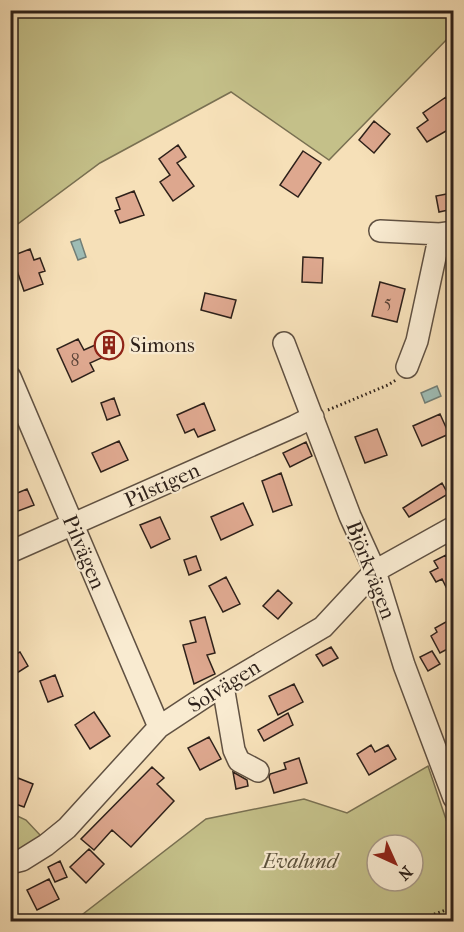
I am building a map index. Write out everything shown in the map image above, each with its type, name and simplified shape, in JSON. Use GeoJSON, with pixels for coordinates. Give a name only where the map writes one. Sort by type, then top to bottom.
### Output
{"type":"FeatureCollection","features":[{"type":"Feature","properties":{"kind":"street"},"geometry":{"type":"LineString","coordinates":[[380,231],[447,233],[417,341],[407,367]]}},
{"type":"Feature","properties":{"kind":"street","name":"Björkvägen"},"geometry":{"type":"LineString","coordinates":[[284,343],[350,516],[375,571],[404,665],[453,798]]}},
{"type":"Feature","properties":{"kind":"street","name":"Pilvägen"},"geometry":{"type":"LineString","coordinates":[[10,377],[159,727]]}},
{"type":"Feature","properties":{"kind":"street","name":"Pilstigen"},"geometry":{"type":"LineString","coordinates":[[10,552],[313,417]]}},
{"type":"Feature","properties":{"kind":"street","name":"Solvägen"},"geometry":{"type":"LineString","coordinates":[[10,863],[22,860],[67,828],[159,727],[323,627],[375,571],[453,527]]}},
{"type":"Feature","properties":{"kind":"street"},"geometry":{"type":"LineString","coordinates":[[223,686],[234,750],[239,761],[258,771]]}},
{"type":"Feature","properties":{"kind":"path"},"geometry":{"type":"LineString","coordinates":[[313,417],[388,385],[398,379],[407,367]]}},
{"type":"Feature","properties":{"kind":"path"},"geometry":{"type":"LineString","coordinates":[[413,921],[453,907]]}},
{"type":"Feature","properties":{"kind":"path"},"geometry":{"type":"LineString","coordinates":[[431,915],[432,921]]}},
{"type":"Feature","properties":{"kind":"green space"},"geometry":{"type":"Polygon","coordinates":[[[11,10],[453,10],[454,32],[329,160],[231,92],[100,163],[11,229],[11,10]]]}},
{"type":"Feature","properties":{"kind":"green space","name":"Evalund"},"geometry":{"type":"Polygon","coordinates":[[[428,766],[451,834],[453,834],[453,921],[74,921],[206,819],[304,799],[347,813],[428,766]]]}},
{"type":"Feature","properties":{"kind":"green space"},"geometry":{"type":"Polygon","coordinates":[[[11,813],[26,820],[41,836],[11,854],[11,813]]]}},
{"type":"Feature","properties":{"kind":"water"},"geometry":{"type":"Polygon","coordinates":[[[80,239],[86,257],[78,260],[71,242],[80,239]]]}},
{"type":"Feature","properties":{"kind":"water"},"geometry":{"type":"Polygon","coordinates":[[[437,386],[441,396],[425,403],[421,393],[437,386]]]}},
{"type":"Feature","properties":{"kind":"building"},"geometry":{"type":"Polygon","coordinates":[[[446,97],[453,108],[453,127],[427,142],[417,128],[428,120],[423,113],[446,97]]]}},
{"type":"Feature","properties":{"kind":"building"},"geometry":{"type":"Polygon","coordinates":[[[374,121],[390,134],[374,153],[359,140],[374,121]]]}},
{"type":"Feature","properties":{"kind":"building"},"geometry":{"type":"Polygon","coordinates":[[[178,145],[186,157],[177,163],[194,186],[173,201],[160,182],[170,175],[159,159],[178,145]]]}},
{"type":"Feature","properties":{"kind":"building"},"geometry":{"type":"Polygon","coordinates":[[[303,151],[321,163],[298,197],[280,185],[303,151]]]}},
{"type":"Feature","properties":{"kind":"building"},"geometry":{"type":"Polygon","coordinates":[[[134,191],[144,215],[120,223],[115,211],[120,209],[116,198],[134,191]]]}},
{"type":"Feature","properties":{"kind":"building"},"geometry":{"type":"Polygon","coordinates":[[[452,193],[453,209],[439,212],[436,196],[452,193]]]}},
{"type":"Feature","properties":{"kind":"building"},"geometry":{"type":"Polygon","coordinates":[[[30,249],[34,260],[40,258],[45,271],[39,273],[43,284],[24,291],[12,256],[30,249]]]}},
{"type":"Feature","properties":{"kind":"building"},"geometry":{"type":"Polygon","coordinates":[[[303,257],[323,258],[322,283],[302,282],[303,257]]]}},
{"type":"Feature","properties":{"kind":"building"},"geometry":{"type":"Polygon","coordinates":[[[380,282],[405,289],[397,322],[372,316],[380,282]]]}},
{"type":"Feature","properties":{"kind":"building"},"geometry":{"type":"Polygon","coordinates":[[[205,293],[236,300],[231,318],[201,310],[205,293]]]}},
{"type":"Feature","properties":{"kind":"building"},"geometry":{"type":"Polygon","coordinates":[[[113,337],[119,350],[90,363],[94,371],[72,382],[57,349],[78,339],[84,350],[113,337]]]}},
{"type":"Feature","properties":{"kind":"building"},"geometry":{"type":"Polygon","coordinates":[[[114,398],[120,415],[107,420],[101,403],[114,398]]]}},
{"type":"Feature","properties":{"kind":"building"},"geometry":{"type":"Polygon","coordinates":[[[204,403],[215,430],[198,437],[194,429],[185,433],[177,415],[204,403]]]}},
{"type":"Feature","properties":{"kind":"building"},"geometry":{"type":"Polygon","coordinates":[[[440,414],[449,434],[422,446],[413,426],[440,414]]]}},
{"type":"Feature","properties":{"kind":"building"},"geometry":{"type":"Polygon","coordinates":[[[377,429],[387,455],[365,463],[355,437],[377,429]]]}},
{"type":"Feature","properties":{"kind":"building"},"geometry":{"type":"Polygon","coordinates":[[[119,441],[128,460],[101,472],[92,453],[119,441]]]}},
{"type":"Feature","properties":{"kind":"building"},"geometry":{"type":"Polygon","coordinates":[[[306,442],[312,456],[290,467],[283,453],[306,442]]]}},
{"type":"Feature","properties":{"kind":"building"},"geometry":{"type":"Polygon","coordinates":[[[281,473],[292,505],[273,512],[262,481],[281,473]]]}},
{"type":"Feature","properties":{"kind":"building"},"geometry":{"type":"Polygon","coordinates":[[[442,483],[448,494],[409,517],[403,508],[442,483]]]}},
{"type":"Feature","properties":{"kind":"building"},"geometry":{"type":"Polygon","coordinates":[[[27,489],[34,505],[10,514],[10,496],[27,489]]]}},
{"type":"Feature","properties":{"kind":"building"},"geometry":{"type":"Polygon","coordinates":[[[243,503],[253,525],[221,540],[211,517],[243,503]]]}},
{"type":"Feature","properties":{"kind":"building"},"geometry":{"type":"Polygon","coordinates":[[[160,517],[170,539],[151,548],[140,525],[160,517]]]}},
{"type":"Feature","properties":{"kind":"building"},"geometry":{"type":"Polygon","coordinates":[[[446,555],[453,570],[453,601],[442,579],[436,582],[430,572],[438,568],[434,561],[446,555]]]}},
{"type":"Feature","properties":{"kind":"building"},"geometry":{"type":"Polygon","coordinates":[[[196,556],[201,570],[189,575],[184,560],[196,556]]]}},
{"type":"Feature","properties":{"kind":"building"},"geometry":{"type":"Polygon","coordinates":[[[226,577],[240,604],[223,612],[209,586],[226,577]]]}},
{"type":"Feature","properties":{"kind":"building"},"geometry":{"type":"Polygon","coordinates":[[[278,590],[292,603],[278,619],[263,606],[278,590]]]}},
{"type":"Feature","properties":{"kind":"building"},"geometry":{"type":"Polygon","coordinates":[[[205,617],[215,653],[207,655],[215,674],[194,684],[183,645],[196,642],[190,621],[205,617]]]}},
{"type":"Feature","properties":{"kind":"building"},"geometry":{"type":"Polygon","coordinates":[[[453,618],[453,646],[440,653],[431,636],[437,632],[435,628],[453,618]]]}},
{"type":"Feature","properties":{"kind":"building"},"geometry":{"type":"Polygon","coordinates":[[[331,647],[338,658],[323,666],[316,655],[331,647]]]}},
{"type":"Feature","properties":{"kind":"building"},"geometry":{"type":"Polygon","coordinates":[[[432,651],[440,664],[428,671],[420,657],[432,651]]]}},
{"type":"Feature","properties":{"kind":"building"},"geometry":{"type":"Polygon","coordinates":[[[20,652],[28,666],[17,673],[10,663],[10,657],[20,652]]]}},
{"type":"Feature","properties":{"kind":"building"},"geometry":{"type":"Polygon","coordinates":[[[55,675],[63,696],[48,702],[40,681],[55,675]]]}},
{"type":"Feature","properties":{"kind":"building"},"geometry":{"type":"Polygon","coordinates":[[[294,684],[303,702],[278,715],[269,696],[294,684]]]}},
{"type":"Feature","properties":{"kind":"building"},"geometry":{"type":"Polygon","coordinates":[[[94,712],[110,736],[90,749],[75,725],[94,712]]]}},
{"type":"Feature","properties":{"kind":"building"},"geometry":{"type":"Polygon","coordinates":[[[288,713],[293,725],[264,741],[258,730],[288,713]]]}},
{"type":"Feature","properties":{"kind":"building"},"geometry":{"type":"Polygon","coordinates":[[[209,737],[221,759],[200,770],[188,748],[209,737]]]}},
{"type":"Feature","properties":{"kind":"building"},"geometry":{"type":"Polygon","coordinates":[[[371,745],[375,752],[388,745],[396,759],[369,775],[357,754],[371,745]]]}},
{"type":"Feature","properties":{"kind":"building"},"geometry":{"type":"Polygon","coordinates":[[[299,758],[307,783],[274,793],[270,774],[286,769],[284,763],[299,758]]]}},
{"type":"Feature","properties":{"kind":"building"},"geometry":{"type":"Polygon","coordinates":[[[152,767],[164,778],[157,784],[174,801],[131,847],[112,830],[94,850],[81,839],[152,767]]]}},
{"type":"Feature","properties":{"kind":"building"},"geometry":{"type":"Polygon","coordinates":[[[233,772],[247,780],[248,786],[236,789],[233,772]]]}},
{"type":"Feature","properties":{"kind":"building"},"geometry":{"type":"Polygon","coordinates":[[[18,778],[33,784],[24,807],[10,802],[10,789],[13,790],[18,778]]]}},
{"type":"Feature","properties":{"kind":"building"},"geometry":{"type":"Polygon","coordinates":[[[89,849],[104,864],[86,883],[70,867],[89,849]]]}},
{"type":"Feature","properties":{"kind":"building"},"geometry":{"type":"Polygon","coordinates":[[[60,861],[67,877],[55,882],[48,867],[60,861]]]}},
{"type":"Feature","properties":{"kind":"building"},"geometry":{"type":"Polygon","coordinates":[[[49,879],[59,899],[37,910],[27,890],[49,879]]]}},
{"type":"Feature","properties":{"kind":"place","name":"Simons"},"geometry":{"type":"Point","coordinates":[109,345]}}]}
